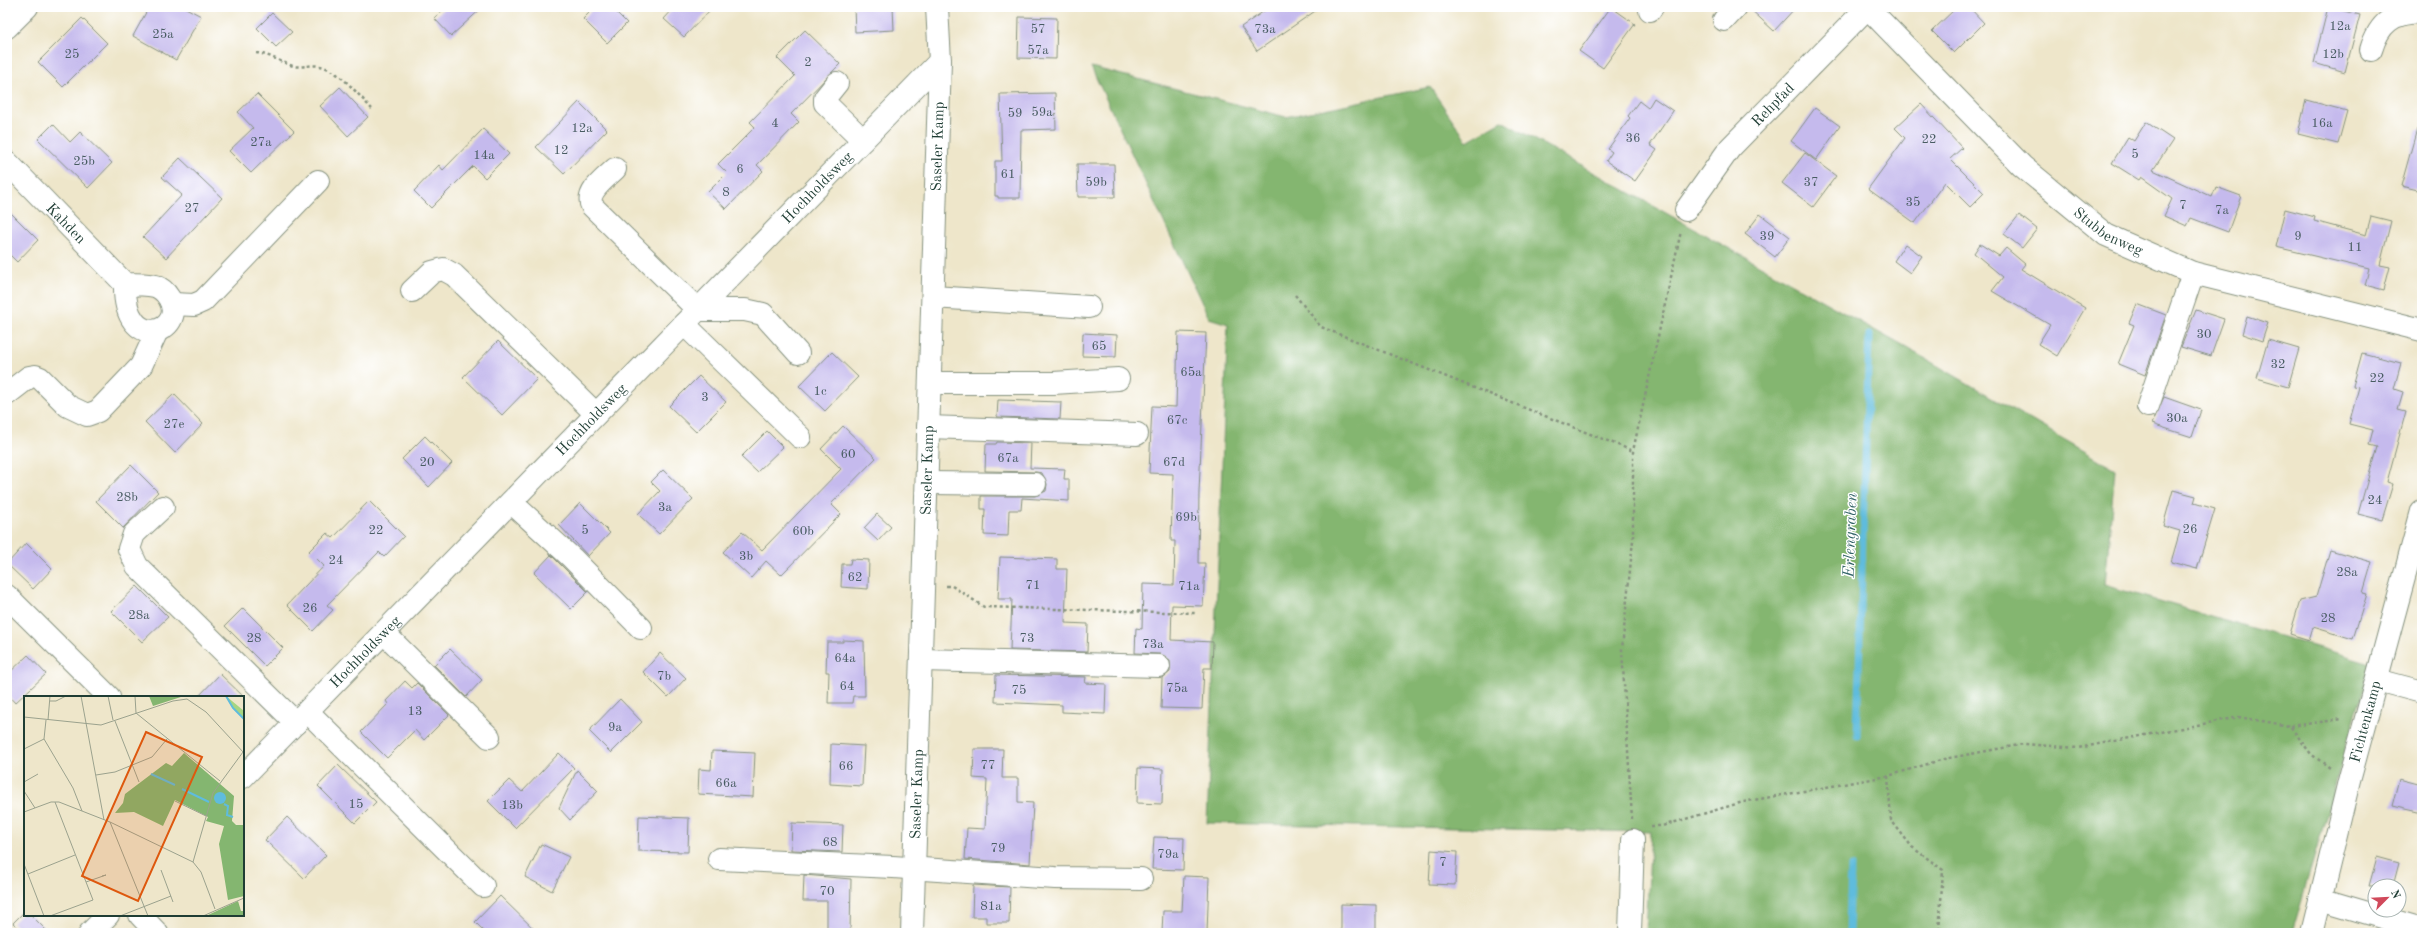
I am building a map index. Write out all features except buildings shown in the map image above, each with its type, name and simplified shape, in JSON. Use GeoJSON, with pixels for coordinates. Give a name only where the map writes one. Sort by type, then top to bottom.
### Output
{"type":"FeatureCollection","features":[{"type":"Feature","properties":{"kind":"street"},"geometry":{"type":"LineString","coordinates":[[7,27],[27,7]]}},
{"type":"Feature","properties":{"kind":"street","name":"Saseler Kamp"},"geometry":{"type":"LineString","coordinates":[[912,933],[940,61],[936,7]]}},
{"type":"Feature","properties":{"kind":"street","name":"Rehpfad"},"geometry":{"type":"LineString","coordinates":[[1686,210],[1730,148],[1868,7]]}},
{"type":"Feature","properties":{"kind":"street","name":"Stubbenweg"},"geometry":{"type":"LineString","coordinates":[[1868,7],[2022,166],[2106,235],[2193,273],[2422,330]]}},
{"type":"Feature","properties":{"kind":"street"},"geometry":{"type":"LineString","coordinates":[[2370,50],[2376,33],[2384,24],[2394,17],[2422,12]]}},
{"type":"Feature","properties":{"kind":"street","name":"Hochholdsweg"},"geometry":{"type":"LineString","coordinates":[[244,776],[940,61]]}},
{"type":"Feature","properties":{"kind":"street"},"geometry":{"type":"LineString","coordinates":[[837,83],[825,98],[825,103],[863,140]]}},
{"type":"Feature","properties":{"kind":"street","name":"Kahden"},"geometry":{"type":"LineString","coordinates":[[7,162],[125,284]]}},
{"type":"Feature","properties":{"kind":"street"},"geometry":{"type":"LineString","coordinates":[[615,169],[592,192],[590,198],[592,206],[800,437]]}},
{"type":"Feature","properties":{"kind":"street"},"geometry":{"type":"LineString","coordinates":[[173,304],[194,305],[203,301],[318,181]]}},
{"type":"Feature","properties":{"kind":"street"},"geometry":{"type":"LineString","coordinates":[[412,291],[432,272],[443,269],[454,275],[596,414]]}},
{"type":"Feature","properties":{"kind":"street"},"geometry":{"type":"LineString","coordinates":[[2148,406],[2193,273]]}},
{"type":"Feature","properties":{"kind":"street"},"geometry":{"type":"LineString","coordinates":[[125,284],[157,286],[166,293],[173,304],[172,317],[167,325],[157,330],[145,330],[131,318],[126,305],[125,284]]}},
{"type":"Feature","properties":{"kind":"street"},"geometry":{"type":"LineString","coordinates":[[932,298],[1089,308]]}},
{"type":"Feature","properties":{"kind":"street"},"geometry":{"type":"LineString","coordinates":[[691,317],[744,310],[763,314],[798,353]]}},
{"type":"Feature","properties":{"kind":"street"},"geometry":{"type":"LineString","coordinates":[[7,394],[29,377],[35,376],[77,412],[87,415],[98,411],[141,366],[157,330]]}},
{"type":"Feature","properties":{"kind":"street"},"geometry":{"type":"LineString","coordinates":[[930,383],[1053,383],[1118,379]]}},
{"type":"Feature","properties":{"kind":"street"},"geometry":{"type":"LineString","coordinates":[[928,427],[1138,434]]}},
{"type":"Feature","properties":{"kind":"street"},"geometry":{"type":"LineString","coordinates":[[927,483],[1035,484]]}},
{"type":"Feature","properties":{"kind":"street"},"geometry":{"type":"LineString","coordinates":[[511,502],[589,574],[641,628]]}},
{"type":"Feature","properties":{"kind":"street"},"geometry":{"type":"LineString","coordinates":[[163,507],[134,534],[129,549],[137,566],[482,886]]}},
{"type":"Feature","properties":{"kind":"street","name":"Fichtenkamp"},"geometry":{"type":"LineString","coordinates":[[2312,933],[2349,781],[2422,511]]}},
{"type":"Feature","properties":{"kind":"street"},"geometry":{"type":"LineString","coordinates":[[7,596],[108,696]]}},
{"type":"Feature","properties":{"kind":"street"},"geometry":{"type":"LineString","coordinates":[[384,633],[489,737]]}},
{"type":"Feature","properties":{"kind":"street"},"geometry":{"type":"LineString","coordinates":[[921,660],[1160,666]]}},
{"type":"Feature","properties":{"kind":"street"},"geometry":{"type":"LineString","coordinates":[[2377,680],[2422,692]]}},
{"type":"Feature","properties":{"kind":"street"},"geometry":{"type":"LineString","coordinates":[[1630,933],[1632,832]]}},
{"type":"Feature","properties":{"kind":"street"},"geometry":{"type":"LineString","coordinates":[[719,859],[1055,878],[1140,878]]}},
{"type":"Feature","properties":{"kind":"street"},"geometry":{"type":"LineString","coordinates":[[2320,899],[2422,929]]}},
{"type":"Feature","properties":{"kind":"street"},"geometry":{"type":"LineString","coordinates":[[90,933],[107,916]]}},
{"type":"Feature","properties":{"kind":"street"},"geometry":{"type":"LineString","coordinates":[[141,916],[156,933]]}},
{"type":"Feature","properties":{"kind":"path"},"geometry":{"type":"LineString","coordinates":[[256,52],[267,54],[282,62],[297,67],[320,66],[340,77],[372,109]]}},
{"type":"Feature","properties":{"kind":"path"},"geometry":{"type":"LineString","coordinates":[[1686,210],[1633,451],[1633,540],[1622,649],[1632,832],[1662,826],[1743,802],[1888,776],[1944,759],[2024,744],[2078,748],[2239,717],[2290,726],[2367,716]]}},
{"type":"Feature","properties":{"kind":"path"},"geometry":{"type":"LineString","coordinates":[[1295,295],[1321,327],[1633,451]]}},
{"type":"Feature","properties":{"kind":"path"},"geometry":{"type":"LineString","coordinates":[[924,584],[952,586],[984,607],[1196,613]]}},
{"type":"Feature","properties":{"kind":"path"},"geometry":{"type":"LineString","coordinates":[[2290,726],[2311,754],[2349,781]]}},
{"type":"Feature","properties":{"kind":"path"},"geometry":{"type":"LineString","coordinates":[[1888,776],[1891,820],[1912,847],[1943,870],[1940,933]]}},
{"type":"Feature","properties":{"kind":"green space"},"geometry":{"type":"Polygon","coordinates":[[[1091,67],[1286,117],[1430,87],[1467,141],[1502,121],[1926,359],[2115,469],[2105,585],[2371,663],[2292,933],[1646,933],[1651,832],[1207,823],[1228,324],[1209,318],[1091,67]]]}},
{"type":"Feature","properties":{"kind":"waterway","name":"Erlengraben"},"geometry":{"type":"LineString","coordinates":[[1857,736],[1869,335]]}},
{"type":"Feature","properties":{"kind":"waterway","name":"Erlengraben"},"geometry":{"type":"LineString","coordinates":[[1849,933],[1851,866]]}}]}
